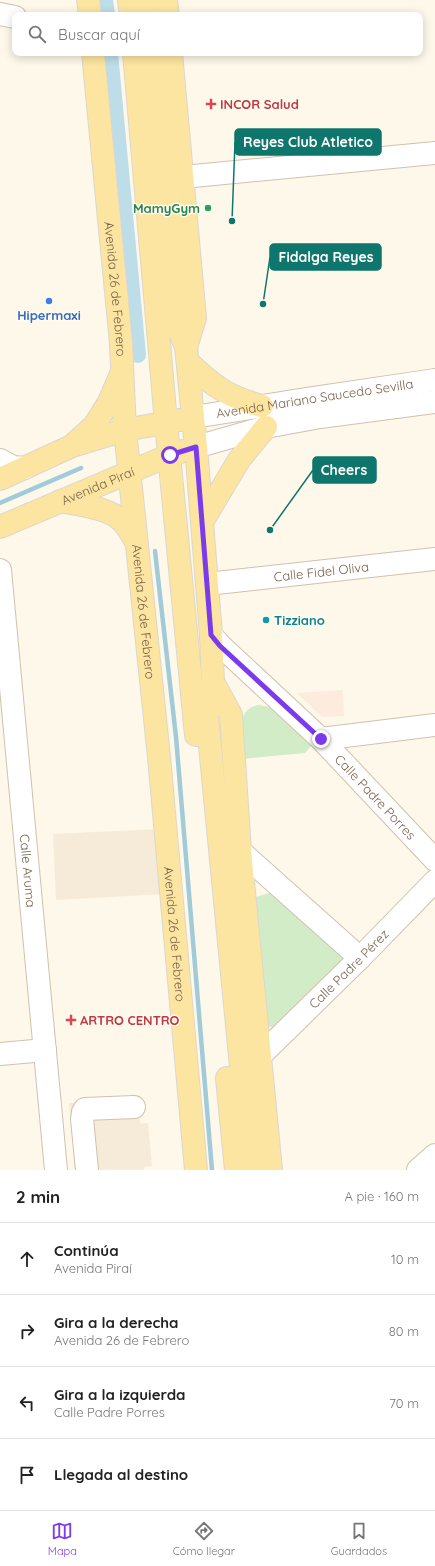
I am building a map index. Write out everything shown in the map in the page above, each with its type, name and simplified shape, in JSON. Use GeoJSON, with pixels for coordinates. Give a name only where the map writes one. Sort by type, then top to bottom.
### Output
{"type":"FeatureCollection","features":[{"type":"Feature","properties":{"kind":"main road"},"geometry":{"type":"LineString","coordinates":[[88,0],[90,12]]}},
{"type":"Feature","properties":{"kind":"main road"},"geometry":{"type":"LineString","coordinates":[[129,0],[131,12]]}},
{"type":"Feature","properties":{"kind":"main road"},"geometry":{"type":"LineString","coordinates":[[146,0],[147,12]]}},
{"type":"Feature","properties":{"kind":"main road"},"geometry":{"type":"LineString","coordinates":[[166,0],[168,12]]}},
{"type":"Feature","properties":{"kind":"main road","name":"Avenida 26 de Febrero"},"geometry":{"type":"LineString","coordinates":[[93,56],[123,369],[125,430],[158,757],[196,1170]]}},
{"type":"Feature","properties":{"kind":"main road"},"geometry":{"type":"LineString","coordinates":[[134,56],[166,423],[236,1170]]}},
{"type":"Feature","properties":{"kind":"main road"},"geometry":{"type":"LineString","coordinates":[[151,56],[175,320],[187,355],[194,418],[211,635],[213,682],[207,715],[251,1170]]}},
{"type":"Feature","properties":{"kind":"main road"},"geometry":{"type":"LineString","coordinates":[[171,56],[195,318],[187,355]]}},
{"type":"Feature","properties":{"kind":"main road"},"geometry":{"type":"LineString","coordinates":[[187,355],[206,379],[264,416],[202,522]]}},
{"type":"Feature","properties":{"kind":"main road"},"geometry":{"type":"LineString","coordinates":[[72,446],[94,426],[109,402],[123,369]]}},
{"type":"Feature","properties":{"kind":"main road"},"geometry":{"type":"LineString","coordinates":[[0,479],[72,446],[125,430],[194,418]]}},
{"type":"Feature","properties":{"kind":"main road","name":"Avenida Piraí"},"geometry":{"type":"LineString","coordinates":[[0,528],[170,455],[196,447]]}},
{"type":"Feature","properties":{"kind":"main road"},"geometry":{"type":"LineString","coordinates":[[60,501],[109,513],[118,518],[125,525],[136,542]]}},
{"type":"Feature","properties":{"kind":"main road"},"geometry":{"type":"LineString","coordinates":[[213,682],[231,715],[243,886],[261,1055],[271,1170]]}},
{"type":"Feature","properties":{"kind":"main road"},"geometry":{"type":"LineString","coordinates":[[229,945],[243,886]]}},
{"type":"Feature","properties":{"kind":"street"},"geometry":{"type":"LineString","coordinates":[[0,14],[12,16]]}},
{"type":"Feature","properties":{"kind":"street"},"geometry":{"type":"LineString","coordinates":[[183,178],[435,153]]}},
{"type":"Feature","properties":{"kind":"street","name":"Avenida Mariano Saucedo Sevilla"},"geometry":{"type":"LineString","coordinates":[[196,447],[264,416],[435,380]]}},
{"type":"Feature","properties":{"kind":"street","name":"Avenida Mariano Saucedo Sevilla"},"geometry":{"type":"LineString","coordinates":[[194,418],[264,416],[320,417],[435,402]]}},
{"type":"Feature","properties":{"kind":"street"},"geometry":{"type":"LineString","coordinates":[[0,460],[12,467],[25,468]]}},
{"type":"Feature","properties":{"kind":"street","name":"Calle Fidel Oliva"},"geometry":{"type":"LineString","coordinates":[[207,584],[435,559]]}},
{"type":"Feature","properties":{"kind":"street","name":"Calle Aruma"},"geometry":{"type":"LineString","coordinates":[[0,570],[56,1170]]}},
{"type":"Feature","properties":{"kind":"street","name":"Calle Padre Porres"},"geometry":{"type":"LineString","coordinates":[[211,635],[220,646],[321,739],[435,860]]}},
{"type":"Feature","properties":{"kind":"street"},"geometry":{"type":"LineString","coordinates":[[321,739],[435,725]]}},
{"type":"Feature","properties":{"kind":"street"},"geometry":{"type":"LineString","coordinates":[[240,851],[360,958]]}},
{"type":"Feature","properties":{"kind":"street","name":"Calle Padre Pérez"},"geometry":{"type":"LineString","coordinates":[[261,1055],[360,958],[435,881]]}},
{"type":"Feature","properties":{"kind":"street"},"geometry":{"type":"LineString","coordinates":[[0,1054],[44,1050]]}},
{"type":"Feature","properties":{"kind":"street"},"geometry":{"type":"LineString","coordinates":[[87,1170],[82,1119],[85,1109],[134,1107]]}},
{"type":"Feature","properties":{"kind":"street"},"geometry":{"type":"LineString","coordinates":[[418,1170],[435,1155]]}},
{"type":"Feature","properties":{"kind":"shaded area"},"geometry":{"type":"Polygon","coordinates":[[[343,690],[344,716],[322,717],[297,693],[343,690]]]}},
{"type":"Feature","properties":{"kind":"shaded area"},"geometry":{"type":"Polygon","coordinates":[[[160,829],[163,894],[56,900],[53,834],[160,829]]]}},
{"type":"Feature","properties":{"kind":"shaded area"},"geometry":{"type":"Polygon","coordinates":[[[139,1098],[140,1124],[148,1123],[152,1166],[144,1167],[144,1170],[75,1170],[69,1103],[139,1098]]]}},
{"type":"Feature","properties":{"kind":"green space"},"geometry":{"type":"Polygon","coordinates":[[[259,705],[274,708],[314,743],[305,753],[242,759],[240,735],[242,719],[251,707],[259,705]]]}},
{"type":"Feature","properties":{"kind":"green space"},"geometry":{"type":"Polygon","coordinates":[[[278,890],[351,957],[273,1028],[268,1026],[253,898],[278,890]]]}},
{"type":"Feature","properties":{"kind":"waterway"},"geometry":{"type":"LineString","coordinates":[[105,0],[107,12]]}},
{"type":"Feature","properties":{"kind":"waterway"},"geometry":{"type":"LineString","coordinates":[[110,56],[138,355]]}},
{"type":"Feature","properties":{"kind":"waterway"},"geometry":{"type":"LineString","coordinates":[[0,503],[81,468]]}},
{"type":"Feature","properties":{"kind":"waterway"},"geometry":{"type":"LineString","coordinates":[[155,551],[176,737],[212,1170]]}},
{"type":"Feature","properties":{"kind":"place","name":"INCOR Salud"},"geometry":{"type":"Point","coordinates":[211,104]}},
{"type":"Feature","properties":{"kind":"place","name":"MamyGym"},"geometry":{"type":"Point","coordinates":[208,208]}},
{"type":"Feature","properties":{"kind":"place","name":"Reyes Club Atletico"},"geometry":{"type":"Point","coordinates":[232,221]}},
{"type":"Feature","properties":{"kind":"place","name":"Hipermaxi"},"geometry":{"type":"Point","coordinates":[49,301]}},
{"type":"Feature","properties":{"kind":"place","name":"Fidalga Reyes"},"geometry":{"type":"Point","coordinates":[263,304]}},
{"type":"Feature","properties":{"kind":"place","name":"Cheers"},"geometry":{"type":"Point","coordinates":[270,530]}},
{"type":"Feature","properties":{"kind":"place","name":"Tizziano"},"geometry":{"type":"Point","coordinates":[266,620]}},
{"type":"Feature","properties":{"kind":"place","name":"ARTRO CENTRO"},"geometry":{"type":"Point","coordinates":[71,1020]}},
{"type":"Feature","properties":{"kind":"route"},"geometry":{"type":"LineString","coordinates":[[170,455],[196,447],[211,635],[220,646],[321,739]]}}]}
